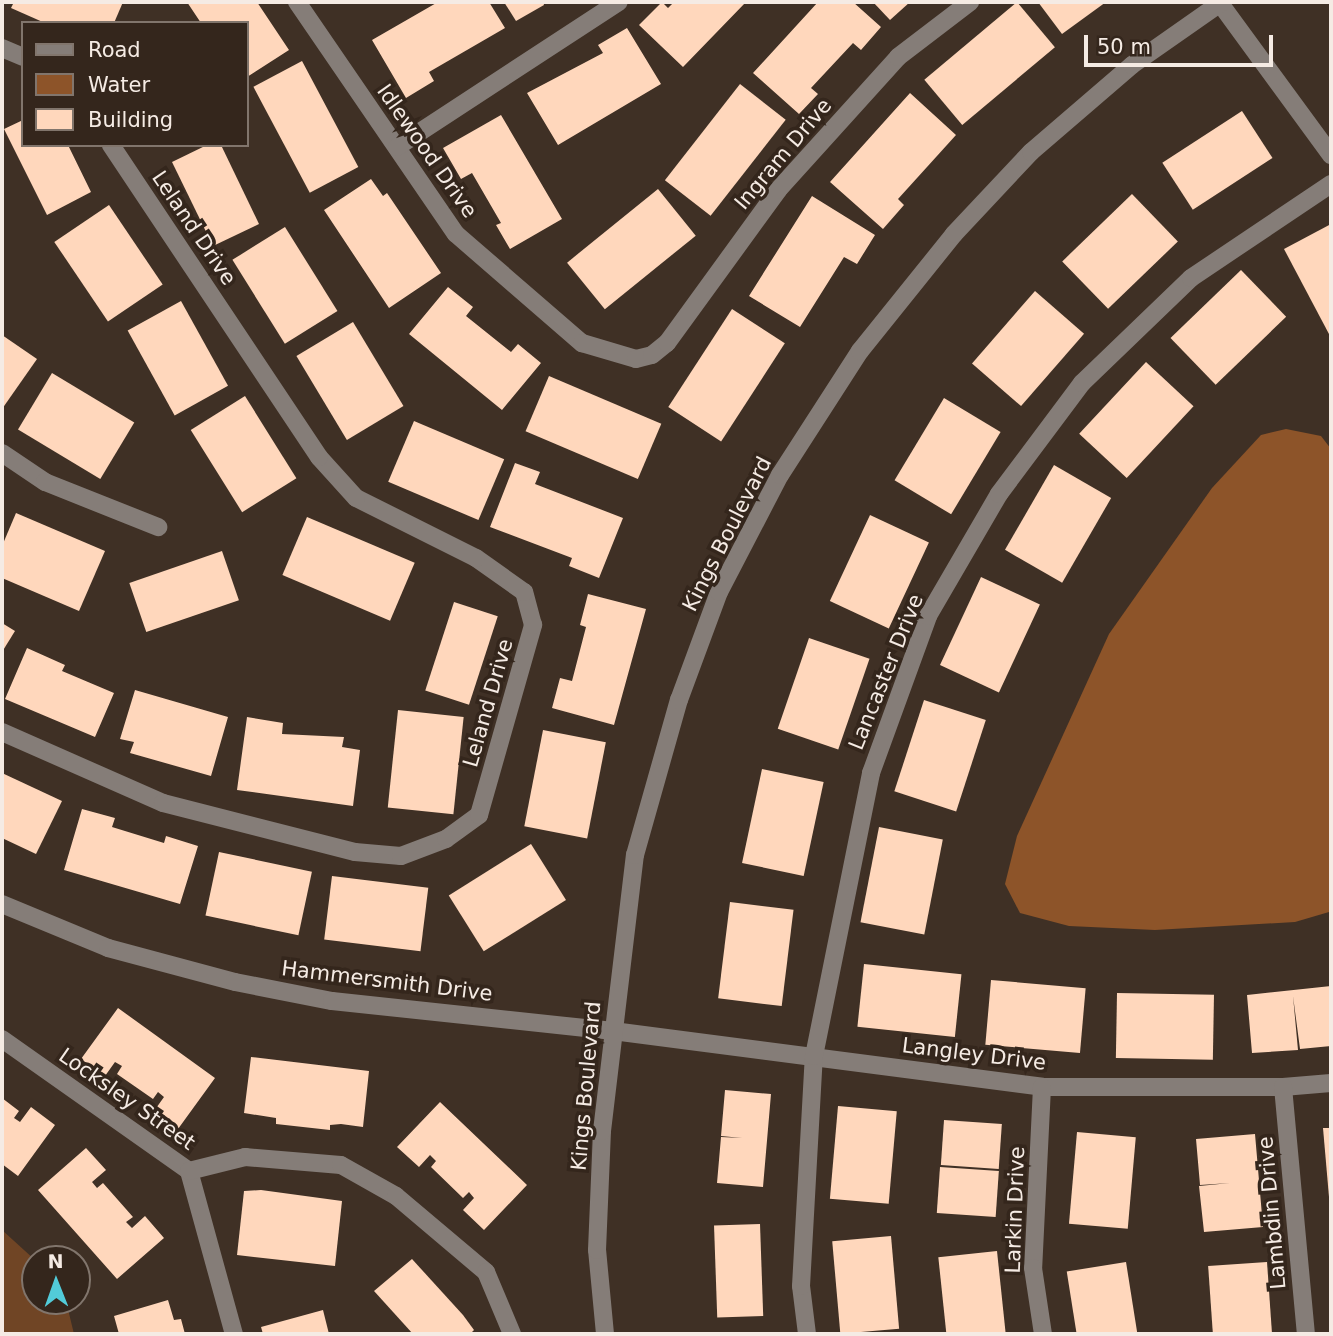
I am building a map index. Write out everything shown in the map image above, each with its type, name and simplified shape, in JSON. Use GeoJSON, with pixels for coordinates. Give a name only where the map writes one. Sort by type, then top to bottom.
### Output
{"type":"FeatureCollection","features":[{"type":"Feature","properties":{"kind":"street","name":"Idlewood Drive"},"geometry":{"type":"LineString","coordinates":[[297,2],[456,234],[537,307],[582,343],[612,355],[636,359],[652,355]]}},
{"type":"Feature","properties":{"kind":"street"},"geometry":{"type":"LineString","coordinates":[[397,147],[619,2]]}},
{"type":"Feature","properties":{"kind":"street","name":"Ingram Drive"},"geometry":{"type":"LineString","coordinates":[[652,355],[667,343],[778,191],[898,57],[970,2]]}},
{"type":"Feature","properties":{"kind":"street"},"geometry":{"type":"LineString","coordinates":[[1220,2],[1331,155]]}},
{"type":"Feature","properties":{"kind":"street","name":"Kings Boulevard"},"geometry":{"type":"LineString","coordinates":[[605,1334],[597,1250],[613,1031],[635,855],[678,700],[719,592],[780,475],[860,351],[962,225],[1031,152],[1132,65],[1220,2]]}},
{"type":"Feature","properties":{"kind":"street"},"geometry":{"type":"LineString","coordinates":[[2,48],[21,56]]}},
{"type":"Feature","properties":{"kind":"street","name":"Leland Drive"},"geometry":{"type":"LineString","coordinates":[[2,732],[163,803],[355,852],[401,856],[446,839],[479,815],[533,625],[524,592],[476,558],[356,498],[319,457],[112,147]]}},
{"type":"Feature","properties":{"kind":"street","name":"Lancaster Drive"},"geometry":{"type":"LineString","coordinates":[[807,1334],[801,1286],[814,1056],[871,773],[928,617],[999,494],[1082,383],[1191,278],[1331,184]]}},
{"type":"Feature","properties":{"kind":"street"},"geometry":{"type":"LineString","coordinates":[[2,453],[45,482],[158,527]]}},
{"type":"Feature","properties":{"kind":"street","name":"Hammersmith Drive"},"geometry":{"type":"LineString","coordinates":[[2,904],[108,948],[235,982],[332,1001],[613,1031]]}},
{"type":"Feature","properties":{"kind":"street","name":"Langley Drive"},"geometry":{"type":"LineString","coordinates":[[613,1031],[1042,1087],[1283,1087],[1331,1083]]}},
{"type":"Feature","properties":{"kind":"street","name":"Locksley Street"},"geometry":{"type":"LineString","coordinates":[[2,1040],[189,1171],[234,1334]]}},
{"type":"Feature","properties":{"kind":"street","name":"Larkin Drive"},"geometry":{"type":"LineString","coordinates":[[1042,1087],[1033,1268],[1043,1334]]}},
{"type":"Feature","properties":{"kind":"street","name":"Lambdin Drive"},"geometry":{"type":"LineString","coordinates":[[1283,1087],[1306,1334]]}},
{"type":"Feature","properties":{"kind":"street"},"geometry":{"type":"LineString","coordinates":[[189,1171],[245,1157],[341,1165],[396,1196],[486,1272],[512,1334]]}},
{"type":"Feature","properties":{"kind":"shaded area"},"geometry":{"type":"Polygon","coordinates":[[[2,1230],[21,1247],[21,1315],[69,1315],[74,1334],[2,1334],[2,1230]]]}},
{"type":"Feature","properties":{"kind":"water"},"geometry":{"type":"Polygon","coordinates":[[[1286,429],[1321,436],[1331,449],[1329,912],[1295,922],[1155,930],[1069,926],[1020,913],[1005,884],[1017,836],[1109,634],[1212,488],[1261,435],[1286,429]]]}},
{"type":"Feature","properties":{"kind":"building"},"geometry":{"type":"Polygon","coordinates":[[[14,2],[123,2],[115,21],[40,21],[11,8],[14,2]]]}},
{"type":"Feature","properties":{"kind":"building"},"geometry":{"type":"Polygon","coordinates":[[[187,2],[257,2],[289,50],[248,76],[248,21],[200,21],[187,2]]]}},
{"type":"Feature","properties":{"kind":"building"},"geometry":{"type":"Polygon","coordinates":[[[438,2],[489,2],[505,28],[429,72],[434,81],[406,98],[372,40],[438,2]]]}},
{"type":"Feature","properties":{"kind":"building"},"geometry":{"type":"Polygon","coordinates":[[[504,2],[543,2],[544,5],[516,21],[504,2]]]}},
{"type":"Feature","properties":{"kind":"building"},"geometry":{"type":"Polygon","coordinates":[[[662,2],[668,8],[674,2],[746,2],[683,67],[639,25],[662,2]]]}},
{"type":"Feature","properties":{"kind":"building"},"geometry":{"type":"Polygon","coordinates":[[[818,2],[853,2],[881,27],[861,50],[853,43],[811,88],[818,94],[799,114],[753,73],[818,2]]]}},
{"type":"Feature","properties":{"kind":"building"},"geometry":{"type":"Polygon","coordinates":[[[873,2],[910,2],[890,20],[873,2]]]}},
{"type":"Feature","properties":{"kind":"building"},"geometry":{"type":"Polygon","coordinates":[[[1017,2],[1055,47],[962,125],[924,80],[1017,2]]]}},
{"type":"Feature","properties":{"kind":"building"},"geometry":{"type":"Polygon","coordinates":[[[1038,2],[1106,2],[1062,34],[1038,2]]]}},
{"type":"Feature","properties":{"kind":"building"},"geometry":{"type":"Polygon","coordinates":[[[627,28],[661,84],[558,145],[527,93],[603,53],[598,45],[627,28]]]}},
{"type":"Feature","properties":{"kind":"building"},"geometry":{"type":"Polygon","coordinates":[[[302,61],[358,167],[310,193],[253,87],[302,61]]]}},
{"type":"Feature","properties":{"kind":"building"},"geometry":{"type":"Polygon","coordinates":[[[740,84],[786,120],[711,216],[665,180],[740,84]]]}},
{"type":"Feature","properties":{"kind":"building"},"geometry":{"type":"Polygon","coordinates":[[[910,93],[956,135],[898,199],[904,205],[883,229],[830,182],[910,93]]]}},
{"type":"Feature","properties":{"kind":"building"},"geometry":{"type":"Polygon","coordinates":[[[1242,111],[1272,158],[1193,210],[1162,163],[1242,111]]]}},
{"type":"Feature","properties":{"kind":"building"},"geometry":{"type":"Polygon","coordinates":[[[501,115],[562,219],[510,249],[496,225],[501,223],[472,173],[461,179],[443,148],[501,115]]]}},
{"type":"Feature","properties":{"kind":"building"},"geometry":{"type":"Polygon","coordinates":[[[21,121],[21,147],[69,147],[91,192],[47,215],[4,129],[21,121]]]}},
{"type":"Feature","properties":{"kind":"building"},"geometry":{"type":"Polygon","coordinates":[[[203,147],[222,147],[259,224],[213,246],[172,162],[203,147]]]}},
{"type":"Feature","properties":{"kind":"building"},"geometry":{"type":"Polygon","coordinates":[[[371,179],[383,196],[387,193],[441,273],[389,308],[324,210],[371,179]]]}},
{"type":"Feature","properties":{"kind":"building"},"geometry":{"type":"Polygon","coordinates":[[[658,189],[696,236],[605,309],[567,263],[658,189]]]}},
{"type":"Feature","properties":{"kind":"building"},"geometry":{"type":"Polygon","coordinates":[[[1132,194],[1178,241],[1108,309],[1062,261],[1132,194]]]}},
{"type":"Feature","properties":{"kind":"building"},"geometry":{"type":"Polygon","coordinates":[[[812,196],[875,235],[857,264],[844,257],[800,327],[749,296],[812,196]]]}},
{"type":"Feature","properties":{"kind":"building"},"geometry":{"type":"Polygon","coordinates":[[[109,205],[163,285],[108,321],[54,242],[109,205]]]}},
{"type":"Feature","properties":{"kind":"building"},"geometry":{"type":"Polygon","coordinates":[[[1331,224],[1331,332],[1329,334],[1284,249],[1331,224]]]}},
{"type":"Feature","properties":{"kind":"building"},"geometry":{"type":"Polygon","coordinates":[[[285,227],[337,311],[285,344],[232,260],[285,227]]]}},
{"type":"Feature","properties":{"kind":"building"},"geometry":{"type":"Polygon","coordinates":[[[1241,270],[1286,317],[1216,385],[1171,338],[1241,270]]]}},
{"type":"Feature","properties":{"kind":"building"},"geometry":{"type":"Polygon","coordinates":[[[448,287],[473,307],[466,316],[511,352],[518,344],[541,363],[502,410],[409,334],[448,287]]]}},
{"type":"Feature","properties":{"kind":"building"},"geometry":{"type":"Polygon","coordinates":[[[1035,291],[1084,334],[1021,406],[972,363],[1035,291]]]}},
{"type":"Feature","properties":{"kind":"building"},"geometry":{"type":"Polygon","coordinates":[[[181,301],[228,386],[175,415],[128,331],[181,301]]]}},
{"type":"Feature","properties":{"kind":"building"},"geometry":{"type":"Polygon","coordinates":[[[732,309],[785,343],[721,441],[668,407],[732,309]]]}},
{"type":"Feature","properties":{"kind":"building"},"geometry":{"type":"Polygon","coordinates":[[[353,322],[403,406],[347,440],[296,356],[353,322]]]}},
{"type":"Feature","properties":{"kind":"building"},"geometry":{"type":"Polygon","coordinates":[[[2,335],[37,359],[2,409],[2,335]]]}},
{"type":"Feature","properties":{"kind":"building"},"geometry":{"type":"Polygon","coordinates":[[[1146,362],[1194,406],[1127,478],[1079,434],[1146,362]]]}},
{"type":"Feature","properties":{"kind":"building"},"geometry":{"type":"Polygon","coordinates":[[[52,373],[134,422],[100,479],[18,430],[52,373]]]}},
{"type":"Feature","properties":{"kind":"building"},"geometry":{"type":"Polygon","coordinates":[[[549,376],[661,424],[638,479],[526,431],[549,376]]]}},
{"type":"Feature","properties":{"kind":"building"},"geometry":{"type":"Polygon","coordinates":[[[245,396],[296,478],[242,512],[191,430],[245,396]]]}},
{"type":"Feature","properties":{"kind":"building"},"geometry":{"type":"Polygon","coordinates":[[[944,398],[1001,432],[951,514],[895,480],[944,398]]]}},
{"type":"Feature","properties":{"kind":"building"},"geometry":{"type":"Polygon","coordinates":[[[414,421],[504,459],[478,520],[388,482],[414,421]]]}},
{"type":"Feature","properties":{"kind":"building"},"geometry":{"type":"Polygon","coordinates":[[[515,463],[540,472],[535,484],[623,518],[599,578],[569,566],[572,558],[490,527],[515,463]]]}},
{"type":"Feature","properties":{"kind":"building"},"geometry":{"type":"Polygon","coordinates":[[[1054,465],[1111,498],[1062,583],[1005,550],[1054,465]]]}},
{"type":"Feature","properties":{"kind":"building"},"geometry":{"type":"Polygon","coordinates":[[[16,513],[105,551],[79,611],[2,578],[2,546],[16,513]]]}},
{"type":"Feature","properties":{"kind":"building"},"geometry":{"type":"Polygon","coordinates":[[[870,515],[929,542],[889,629],[830,601],[870,515]]]}},
{"type":"Feature","properties":{"kind":"building"},"geometry":{"type":"Polygon","coordinates":[[[307,517],[415,563],[390,621],[282,575],[307,517]]]}},
{"type":"Feature","properties":{"kind":"building"},"geometry":{"type":"Polygon","coordinates":[[[222,551],[239,600],[146,632],[129,583],[222,551]]]}},
{"type":"Feature","properties":{"kind":"building"},"geometry":{"type":"Polygon","coordinates":[[[981,577],[1040,604],[999,692],[940,665],[981,577]]]}},
{"type":"Feature","properties":{"kind":"building"},"geometry":{"type":"Polygon","coordinates":[[[588,594],[646,609],[614,725],[552,708],[560,678],[572,681],[586,627],[580,625],[588,594]]]}},
{"type":"Feature","properties":{"kind":"building"},"geometry":{"type":"Polygon","coordinates":[[[454,602],[498,616],[469,705],[425,690],[454,602]]]}},
{"type":"Feature","properties":{"kind":"building"},"geometry":{"type":"Polygon","coordinates":[[[2,623],[15,631],[2,652],[2,623]]]}},
{"type":"Feature","properties":{"kind":"building"},"geometry":{"type":"Polygon","coordinates":[[[809,638],[870,659],[838,750],[778,729],[809,638]]]}},
{"type":"Feature","properties":{"kind":"building"},"geometry":{"type":"Polygon","coordinates":[[[27,648],[65,665],[62,671],[114,693],[95,737],[5,699],[27,648]]]}},
{"type":"Feature","properties":{"kind":"building"},"geometry":{"type":"Polygon","coordinates":[[[135,690],[228,717],[211,776],[130,753],[134,742],[120,739],[135,690]]]}},
{"type":"Feature","properties":{"kind":"building"},"geometry":{"type":"Polygon","coordinates":[[[924,700],[986,720],[956,811],[894,791],[924,700]]]}},
{"type":"Feature","properties":{"kind":"building"},"geometry":{"type":"Polygon","coordinates":[[[398,710],[464,717],[453,814],[388,807],[398,710]]]}},
{"type":"Feature","properties":{"kind":"building"},"geometry":{"type":"Polygon","coordinates":[[[247,717],[283,723],[282,734],[344,737],[342,747],[360,750],[353,806],[237,790],[247,717]]]}},
{"type":"Feature","properties":{"kind":"building"},"geometry":{"type":"Polygon","coordinates":[[[543,730],[606,742],[587,838],[524,826],[543,730]]]}},
{"type":"Feature","properties":{"kind":"building"},"geometry":{"type":"Polygon","coordinates":[[[762,769],[824,782],[804,876],[742,863],[762,769]]]}},
{"type":"Feature","properties":{"kind":"building"},"geometry":{"type":"Polygon","coordinates":[[[2,773],[62,801],[36,854],[2,838],[2,773]]]}},
{"type":"Feature","properties":{"kind":"building"},"geometry":{"type":"Polygon","coordinates":[[[82,809],[115,818],[112,827],[164,843],[166,836],[198,846],[180,904],[64,870],[82,809]]]}},
{"type":"Feature","properties":{"kind":"building"},"geometry":{"type":"Polygon","coordinates":[[[879,827],[943,839],[924,935],[860,922],[879,827]]]}},
{"type":"Feature","properties":{"kind":"building"},"geometry":{"type":"Polygon","coordinates":[[[531,844],[566,900],[484,951],[449,895],[531,844]]]}},
{"type":"Feature","properties":{"kind":"building"},"geometry":{"type":"Polygon","coordinates":[[[219,852],[312,872],[298,935],[205,916],[219,852]]]}},
{"type":"Feature","properties":{"kind":"building"},"geometry":{"type":"Polygon","coordinates":[[[332,876],[428,888],[420,951],[324,940],[332,876]]]}},
{"type":"Feature","properties":{"kind":"building"},"geometry":{"type":"Polygon","coordinates":[[[730,902],[794,910],[782,1006],[718,998],[730,902]]]}},
{"type":"Feature","properties":{"kind":"building"},"geometry":{"type":"Polygon","coordinates":[[[864,964],[961,974],[955,1037],[857,1027],[864,964]]]}},
{"type":"Feature","properties":{"kind":"building"},"geometry":{"type":"Polygon","coordinates":[[[991,980],[1086,988],[1080,1053],[985,1045],[991,980]]]}},
{"type":"Feature","properties":{"kind":"building"},"geometry":{"type":"Polygon","coordinates":[[[1331,986],[1331,1046],[1300,1049],[1293,996],[1298,1050],[1252,1053],[1247,995],[1331,986]]]}},
{"type":"Feature","properties":{"kind":"building"},"geometry":{"type":"Polygon","coordinates":[[[1117,993],[1214,995],[1213,1060],[1116,1058],[1117,993]]]}},
{"type":"Feature","properties":{"kind":"building"},"geometry":{"type":"Polygon","coordinates":[[[118,1008],[215,1078],[178,1129],[154,1111],[164,1097],[158,1092],[153,1099],[117,1074],[122,1066],[115,1062],[105,1076],[81,1059],[118,1008]]]}},
{"type":"Feature","properties":{"kind":"building"},"geometry":{"type":"Polygon","coordinates":[[[251,1057],[369,1071],[363,1127],[330,1125],[330,1130],[276,1124],[276,1118],[244,1113],[251,1057]]]}},
{"type":"Feature","properties":{"kind":"building"},"geometry":{"type":"Polygon","coordinates":[[[725,1090],[771,1094],[763,1187],[717,1183],[721,1137],[742,1138],[721,1136],[725,1090]]]}},
{"type":"Feature","properties":{"kind":"building"},"geometry":{"type":"Polygon","coordinates":[[[2,1098],[19,1111],[14,1118],[20,1122],[31,1107],[55,1125],[18,1176],[2,1164],[2,1098]]]}},
{"type":"Feature","properties":{"kind":"building"},"geometry":{"type":"Polygon","coordinates":[[[440,1102],[527,1185],[484,1230],[463,1210],[474,1198],[469,1192],[463,1198],[431,1167],[436,1161],[430,1155],[419,1167],[397,1147],[440,1102]]]}},
{"type":"Feature","properties":{"kind":"building"},"geometry":{"type":"Polygon","coordinates":[[[838,1106],[897,1111],[889,1204],[830,1199],[838,1106]]]}},
{"type":"Feature","properties":{"kind":"building"},"geometry":{"type":"Polygon","coordinates":[[[944,1120],[1002,1124],[999,1169],[941,1165],[944,1120]]]}},
{"type":"Feature","properties":{"kind":"building"},"geometry":{"type":"Polygon","coordinates":[[[1323,1128],[1331,1128],[1331,1197],[1329,1197],[1323,1128]]]}},
{"type":"Feature","properties":{"kind":"building"},"geometry":{"type":"Polygon","coordinates":[[[1077,1132],[1136,1137],[1128,1229],[1069,1224],[1077,1132]]]}},
{"type":"Feature","properties":{"kind":"building"},"geometry":{"type":"Polygon","coordinates":[[[1255,1134],[1263,1227],[1204,1232],[1199,1186],[1230,1183],[1200,1185],[1196,1139],[1255,1134]]]}},
{"type":"Feature","properties":{"kind":"building"},"geometry":{"type":"Polygon","coordinates":[[[86,1148],[106,1170],[92,1182],[97,1188],[103,1183],[133,1217],[126,1222],[132,1228],[145,1216],[164,1238],[117,1279],[91,1250],[91,1245],[87,1245],[38,1190],[86,1148]]]}},
{"type":"Feature","properties":{"kind":"building"},"geometry":{"type":"Polygon","coordinates":[[[940,1167],[999,1171],[996,1217],[937,1213],[940,1167]]]}},
{"type":"Feature","properties":{"kind":"building"},"geometry":{"type":"Polygon","coordinates":[[[261,1190],[342,1201],[335,1266],[237,1255],[244,1191],[261,1190]]]}},
{"type":"Feature","properties":{"kind":"building"},"geometry":{"type":"Polygon","coordinates":[[[760,1224],[763,1316],[717,1318],[714,1226],[760,1224]]]}},
{"type":"Feature","properties":{"kind":"building"},"geometry":{"type":"Polygon","coordinates":[[[891,1236],[899,1329],[840,1334],[832,1241],[891,1236]]]}},
{"type":"Feature","properties":{"kind":"building"},"geometry":{"type":"Polygon","coordinates":[[[997,1251],[1006,1334],[946,1334],[938,1257],[997,1251]]]}},
{"type":"Feature","properties":{"kind":"building"},"geometry":{"type":"Polygon","coordinates":[[[412,1259],[463,1315],[474,1330],[470,1334],[413,1334],[374,1291],[412,1259]]]}},
{"type":"Feature","properties":{"kind":"building"},"geometry":{"type":"Polygon","coordinates":[[[1126,1262],[1137,1334],[1077,1334],[1067,1271],[1126,1262]]]}},
{"type":"Feature","properties":{"kind":"building"},"geometry":{"type":"Polygon","coordinates":[[[1267,1262],[1272,1334],[1213,1334],[1208,1266],[1267,1262]]]}},
{"type":"Feature","properties":{"kind":"building"},"geometry":{"type":"Polygon","coordinates":[[[168,1300],[174,1320],[181,1319],[185,1334],[119,1334],[114,1316],[168,1300]]]}},
{"type":"Feature","properties":{"kind":"building"},"geometry":{"type":"Polygon","coordinates":[[[323,1310],[329,1334],[263,1334],[261,1327],[323,1310]]]}}]}
